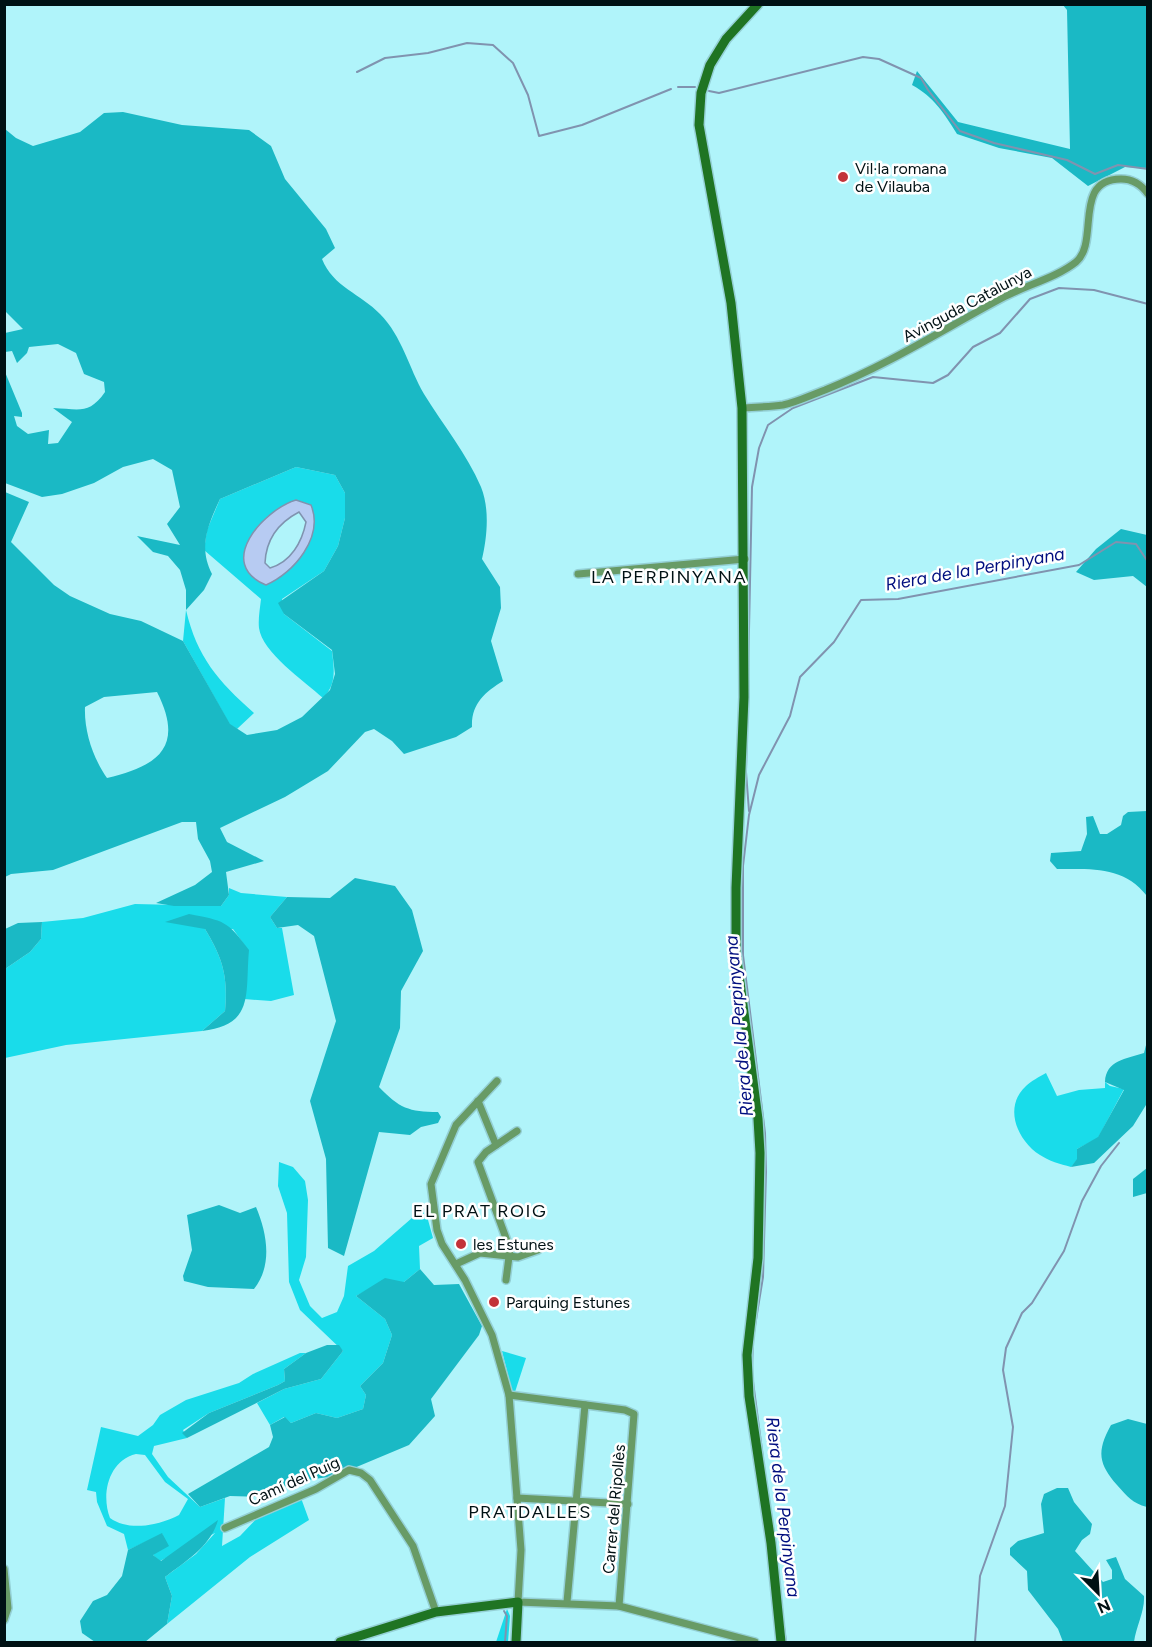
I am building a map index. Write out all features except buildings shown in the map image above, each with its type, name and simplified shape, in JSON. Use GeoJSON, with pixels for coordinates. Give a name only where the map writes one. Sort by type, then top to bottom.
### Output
{"type":"FeatureCollection","features":[{"type":"Feature","properties":{"kind":"street"},"geometry":{"type":"LineString","coordinates":[[758,4],[717,51],[704,83],[699,115],[702,154],[731,303],[742,408],[745,559],[744,697],[736,888],[736,952],[758,1119],[760,1153],[758,1258],[747,1355],[749,1396],[771,1543],[781,1642]]}},
{"type":"Feature","properties":{"kind":"street","name":"Avinguda Catalunya"},"geometry":{"type":"LineString","coordinates":[[742,408],[795,402],[855,379],[1003,297],[1074,264],[1085,248],[1087,217],[1094,195],[1097,189],[1106,182],[1130,180],[1140,185],[1148,194]]}},
{"type":"Feature","properties":{"kind":"street"},"geometry":{"type":"LineString","coordinates":[[578,574],[745,559]]}},
{"type":"Feature","properties":{"kind":"street"},"geometry":{"type":"LineString","coordinates":[[497,1081],[450,1134],[431,1184],[437,1230],[442,1245],[456,1264],[492,1335],[509,1395],[521,1564],[516,1642]]}},
{"type":"Feature","properties":{"kind":"street"},"geometry":{"type":"LineString","coordinates":[[478,1101],[496,1145]]}},
{"type":"Feature","properties":{"kind":"street"},"geometry":{"type":"LineString","coordinates":[[506,1280],[510,1249],[478,1162],[496,1145],[517,1131]]}},
{"type":"Feature","properties":{"kind":"street"},"geometry":{"type":"LineString","coordinates":[[456,1264],[480,1252],[518,1257],[538,1250]]}},
{"type":"Feature","properties":{"kind":"street"},"geometry":{"type":"LineString","coordinates":[[509,1395],[585,1405],[567,1602]]}},
{"type":"Feature","properties":{"kind":"street","name":"Carrer del Ripollès"},"geometry":{"type":"LineString","coordinates":[[585,1405],[625,1410],[634,1414],[619,1606]]}},
{"type":"Feature","properties":{"kind":"street","name":"Camí del Puig"},"geometry":{"type":"LineString","coordinates":[[225,1528],[316,1488],[349,1470],[361,1473],[370,1480],[413,1546],[435,1612]]}},
{"type":"Feature","properties":{"kind":"street"},"geometry":{"type":"LineString","coordinates":[[518,1498],[628,1504]]}},
{"type":"Feature","properties":{"kind":"street"},"geometry":{"type":"LineString","coordinates":[[4,1569],[8,1608],[4,1620]]}},
{"type":"Feature","properties":{"kind":"street"},"geometry":{"type":"LineString","coordinates":[[340,1642],[435,1612],[518,1602],[567,1602],[619,1606],[755,1642]]}},
{"type":"Feature","properties":{"kind":"shaded area"},"geometry":{"type":"Polygon","coordinates":[[[1063,5],[1147,5],[1147,168],[1125,167],[1088,186],[1052,158],[999,148],[957,134],[932,100],[912,85],[917,71],[958,122],[1070,149],[1067,10],[1063,5]]]}},
{"type":"Feature","properties":{"kind":"shaded area"},"geometry":{"type":"Polygon","coordinates":[[[123,112],[182,125],[249,130],[271,146],[285,179],[326,229],[335,248],[322,259],[327,269],[340,283],[373,307],[388,323],[400,342],[424,394],[475,475],[484,496],[487,514],[482,559],[500,587],[501,608],[491,641],[503,681],[480,700],[474,712],[472,727],[456,737],[404,754],[392,741],[374,729],[365,732],[328,771],[285,797],[220,828],[227,842],[264,861],[226,872],[229,895],[221,906],[174,906],[156,903],[195,885],[212,872],[210,861],[198,839],[196,822],[182,822],[53,870],[11,874],[5,877],[5,492],[29,502],[11,542],[54,585],[70,596],[110,614],[141,621],[183,641],[230,724],[247,735],[277,730],[302,717],[330,690],[335,674],[332,650],[284,614],[278,603],[324,571],[338,546],[345,518],[345,493],[335,475],[296,467],[220,499],[206,536],[205,545],[212,574],[204,590],[186,610],[186,590],[180,570],[168,556],[153,552],[137,536],[180,545],[167,524],[180,507],[172,470],[153,459],[123,467],[94,483],[62,494],[42,497],[5,483],[5,372],[22,413],[22,417],[14,416],[17,426],[28,434],[49,430],[48,444],[58,443],[72,422],[53,408],[83,409],[94,404],[105,392],[104,382],[84,374],[76,353],[58,344],[29,347],[27,353],[17,363],[12,351],[5,352],[5,333],[23,329],[5,311],[5,129],[16,138],[33,146],[80,132],[104,113],[123,112]],[[157,692],[104,697],[85,707],[90,744],[107,778],[140,767],[153,760],[162,751],[167,740],[168,727],[165,711],[157,692]]]}},
{"type":"Feature","properties":{"kind":"shaded area"},"geometry":{"type":"Polygon","coordinates":[[[296,467],[335,475],[345,493],[345,518],[338,546],[324,571],[282,599],[284,614],[332,651],[333,682],[323,698],[285,666],[268,647],[259,628],[261,599],[204,550],[207,530],[220,499],[296,467]],[[299,512],[285,521],[274,533],[266,554],[265,563],[270,568],[290,556],[302,537],[306,522],[299,512]]]}},
{"type":"Feature","properties":{"kind":"shaded area"},"geometry":{"type":"Polygon","coordinates":[[[296,500],[311,505],[314,517],[313,529],[310,541],[296,563],[287,572],[266,585],[251,576],[245,564],[244,552],[259,526],[283,506],[296,500]],[[299,512],[285,521],[274,533],[266,554],[265,563],[270,568],[290,556],[302,537],[306,522],[299,512]]]}},
{"type":"Feature","properties":{"kind":"shaded area"},"geometry":{"type":"Polygon","coordinates":[[[1121,529],[1147,535],[1147,587],[1133,576],[1094,580],[1076,572],[1096,549],[1121,529]]]}},
{"type":"Feature","properties":{"kind":"shaded area"},"geometry":{"type":"Polygon","coordinates":[[[186,610],[203,655],[220,679],[254,713],[237,729],[230,725],[183,641],[186,610]]]}},
{"type":"Feature","properties":{"kind":"shaded area"},"geometry":{"type":"Polygon","coordinates":[[[1147,811],[1147,896],[1138,886],[1118,874],[1095,870],[1057,869],[1050,861],[1051,853],[1081,851],[1087,834],[1086,817],[1093,816],[1100,834],[1107,834],[1121,825],[1123,816],[1128,812],[1147,811]]]}},
{"type":"Feature","properties":{"kind":"shaded area"},"geometry":{"type":"Polygon","coordinates":[[[355,878],[395,886],[412,910],[423,951],[401,991],[400,1028],[379,1087],[405,1107],[412,1110],[438,1112],[441,1117],[438,1123],[421,1127],[410,1135],[379,1132],[344,1256],[328,1248],[326,1159],[310,1101],[336,1021],[314,936],[298,925],[277,928],[270,917],[287,897],[330,898],[355,878]]]}},
{"type":"Feature","properties":{"kind":"shaded area"},"geometry":{"type":"Polygon","coordinates":[[[229,888],[241,893],[287,897],[270,917],[277,928],[282,928],[294,995],[271,1001],[244,999],[248,950],[233,929],[205,929],[223,968],[226,999],[225,1011],[202,1031],[66,1045],[5,1058],[5,969],[30,952],[41,939],[42,922],[83,918],[135,904],[221,906],[229,895],[229,888]]]}},
{"type":"Feature","properties":{"kind":"shaded area"},"geometry":{"type":"Polygon","coordinates":[[[189,914],[224,923],[249,950],[244,1005],[231,1022],[219,1028],[202,1031],[225,1011],[225,978],[216,950],[205,929],[165,922],[189,914]]]}},
{"type":"Feature","properties":{"kind":"shaded area"},"geometry":{"type":"Polygon","coordinates":[[[42,922],[41,939],[30,952],[5,969],[5,929],[18,923],[42,922]]]}},
{"type":"Feature","properties":{"kind":"shaded area"},"geometry":{"type":"Polygon","coordinates":[[[1147,1041],[1146,1105],[1133,1126],[1094,1163],[1071,1167],[1077,1159],[1077,1149],[1098,1137],[1124,1090],[1105,1082],[1109,1069],[1124,1059],[1144,1053],[1147,1041]]]}},
{"type":"Feature","properties":{"kind":"shaded area"},"geometry":{"type":"Polygon","coordinates":[[[1046,1073],[1057,1096],[1079,1090],[1105,1088],[1105,1082],[1110,1086],[1124,1089],[1098,1138],[1077,1149],[1077,1160],[1071,1167],[1047,1159],[1032,1149],[1019,1132],[1016,1123],[1014,1113],[1019,1094],[1028,1084],[1046,1073]]]}},
{"type":"Feature","properties":{"kind":"shaded area"},"geometry":{"type":"Polygon","coordinates":[[[279,1162],[293,1167],[305,1181],[308,1200],[306,1257],[299,1280],[310,1306],[322,1318],[337,1312],[344,1296],[348,1266],[374,1251],[425,1209],[433,1238],[419,1246],[420,1269],[404,1282],[371,1288],[356,1296],[385,1319],[392,1335],[383,1363],[360,1386],[366,1395],[363,1409],[337,1418],[316,1413],[291,1423],[284,1417],[270,1425],[257,1403],[284,1389],[321,1379],[343,1351],[300,1310],[289,1282],[287,1213],[278,1186],[279,1162]]]}},
{"type":"Feature","properties":{"kind":"shaded area"},"geometry":{"type":"Polygon","coordinates":[[[1147,1168],[1147,1193],[1133,1197],[1133,1179],[1147,1168]]]}},
{"type":"Feature","properties":{"kind":"shaded area"},"geometry":{"type":"Polygon","coordinates":[[[219,1205],[240,1213],[256,1207],[263,1227],[266,1259],[260,1280],[254,1289],[208,1287],[184,1281],[183,1276],[192,1250],[187,1215],[219,1205]]]}},
{"type":"Feature","properties":{"kind":"shaded area"},"geometry":{"type":"Polygon","coordinates":[[[420,1269],[434,1285],[459,1284],[482,1326],[479,1335],[431,1399],[435,1416],[409,1445],[335,1476],[294,1482],[274,1492],[270,1497],[230,1496],[200,1507],[188,1494],[269,1447],[273,1437],[270,1425],[285,1417],[291,1423],[316,1413],[337,1418],[363,1409],[366,1395],[360,1386],[383,1363],[392,1335],[385,1319],[356,1296],[385,1278],[404,1282],[420,1269]]]}},
{"type":"Feature","properties":{"kind":"shaded area"},"geometry":{"type":"Polygon","coordinates":[[[327,1345],[339,1345],[343,1351],[321,1379],[284,1389],[187,1438],[182,1433],[209,1413],[285,1381],[284,1369],[306,1353],[327,1345]]]}},
{"type":"Feature","properties":{"kind":"shaded area"},"geometry":{"type":"Polygon","coordinates":[[[502,1351],[526,1358],[515,1392],[512,1391],[502,1351]]]}},
{"type":"Feature","properties":{"kind":"shaded area"},"geometry":{"type":"Polygon","coordinates":[[[300,1353],[306,1353],[284,1369],[285,1381],[209,1413],[183,1430],[187,1438],[154,1446],[152,1454],[168,1477],[200,1507],[225,1498],[222,1546],[240,1536],[261,1514],[301,1498],[309,1520],[250,1557],[167,1624],[172,1596],[165,1577],[196,1554],[215,1533],[160,1561],[153,1555],[163,1534],[128,1550],[124,1534],[107,1526],[97,1502],[96,1492],[87,1490],[101,1427],[138,1436],[153,1425],[160,1415],[186,1400],[239,1383],[253,1374],[300,1353]],[[136,1454],[126,1458],[113,1471],[109,1480],[106,1499],[110,1518],[126,1525],[144,1526],[163,1522],[179,1515],[188,1499],[165,1482],[145,1455],[136,1454]]]}},
{"type":"Feature","properties":{"kind":"shaded area"},"geometry":{"type":"Polygon","coordinates":[[[1128,1419],[1147,1424],[1147,1507],[1127,1496],[1111,1478],[1103,1464],[1103,1443],[1111,1425],[1128,1419]]]}},
{"type":"Feature","properties":{"kind":"shaded area"},"geometry":{"type":"Polygon","coordinates":[[[1057,1488],[1068,1488],[1074,1502],[1092,1524],[1090,1534],[1082,1540],[1075,1551],[1103,1582],[1112,1579],[1112,1570],[1106,1560],[1116,1557],[1125,1579],[1144,1596],[1134,1642],[1063,1642],[1058,1629],[1028,1590],[1027,1571],[1010,1555],[1010,1548],[1018,1541],[1044,1533],[1041,1504],[1044,1494],[1057,1488]]]}},
{"type":"Feature","properties":{"kind":"shaded area"},"geometry":{"type":"Polygon","coordinates":[[[218,1520],[210,1538],[204,1545],[165,1577],[172,1596],[167,1624],[145,1642],[95,1642],[82,1633],[80,1621],[93,1601],[107,1595],[122,1576],[128,1550],[162,1533],[169,1546],[153,1555],[161,1561],[218,1520]]]}},
{"type":"Feature","properties":{"kind":"shaded area"},"geometry":{"type":"Polygon","coordinates":[[[507,1609],[510,1616],[508,1642],[496,1642],[507,1609]]]}},
{"type":"Feature","properties":{"kind":"waterway"},"geometry":{"type":"LineString","coordinates":[[357,72],[385,58],[428,53],[467,43],[493,45],[513,63],[528,95],[539,136],[582,125],[671,89]]}},
{"type":"Feature","properties":{"kind":"waterway"},"geometry":{"type":"LineString","coordinates":[[709,91],[719,93],[863,57],[879,59],[921,78],[960,131],[994,143],[1067,160],[1095,174],[1118,165],[1148,169]]}},
{"type":"Feature","properties":{"kind":"waterway"},"geometry":{"type":"LineString","coordinates":[[678,87],[695,87]]}},
{"type":"Feature","properties":{"kind":"waterway"},"geometry":{"type":"LineString","coordinates":[[749,811],[746,772],[752,487],[759,448],[768,425],[793,408],[873,377],[933,383],[948,375],[973,347],[1000,333],[1030,299],[1059,288],[1094,290],[1148,304]]}},
{"type":"Feature","properties":{"kind":"waterway","name":"Riera de la Perpinyana"},"geometry":{"type":"LineString","coordinates":[[754,1332],[763,1277],[766,1172],[765,1133],[743,955],[743,866],[749,815],[759,775],[790,716],[800,677],[834,642],[861,600],[898,599],[1079,565],[1116,542],[1136,544],[1148,562]]}},
{"type":"Feature","properties":{"kind":"waterway"},"geometry":{"type":"LineString","coordinates":[[975,1642],[980,1576],[1005,1506],[1013,1427],[1003,1370],[1006,1348],[1022,1313],[1032,1303],[1064,1251],[1082,1201],[1101,1166],[1119,1143]]}},
{"type":"Feature","properties":{"kind":"waterway","name":"Riera de la Perpinyana"},"geometry":{"type":"LineString","coordinates":[[752,1368],[753,1341]]}},
{"type":"Feature","properties":{"kind":"waterway","name":"Riera de la Perpinyana"},"geometry":{"type":"LineString","coordinates":[[752,1374],[763,1458]]}},
{"type":"Feature","properties":{"kind":"waterway"},"geometry":{"type":"LineString","coordinates":[[504,1611],[507,1616],[505,1642]]}},
{"type":"Feature","properties":{"kind":"waterway","name":"Riera de la Perpinyana"},"geometry":{"type":"LineString","coordinates":[[784,1627],[786,1642]]}},
{"type":"Feature","properties":{"kind":"place","name":"Vil·la romana de Vilauba"},"geometry":{"type":"Point","coordinates":[843,177]}},
{"type":"Feature","properties":{"kind":"place","name":"les Estunes"},"geometry":{"type":"Point","coordinates":[461,1244]}},
{"type":"Feature","properties":{"kind":"place","name":"Parquing Estunes"},"geometry":{"type":"Point","coordinates":[494,1302]}},
{"type":"Feature","properties":{"kind":"district","name":"LA PERPINYANA"},"geometry":{"type":"Point","coordinates":[669,577]}},
{"type":"Feature","properties":{"kind":"district","name":"EL PRAT ROIG"},"geometry":{"type":"Point","coordinates":[480,1211]}},
{"type":"Feature","properties":{"kind":"district","name":"PRATDALLES"},"geometry":{"type":"Point","coordinates":[530,1512]}}]}
